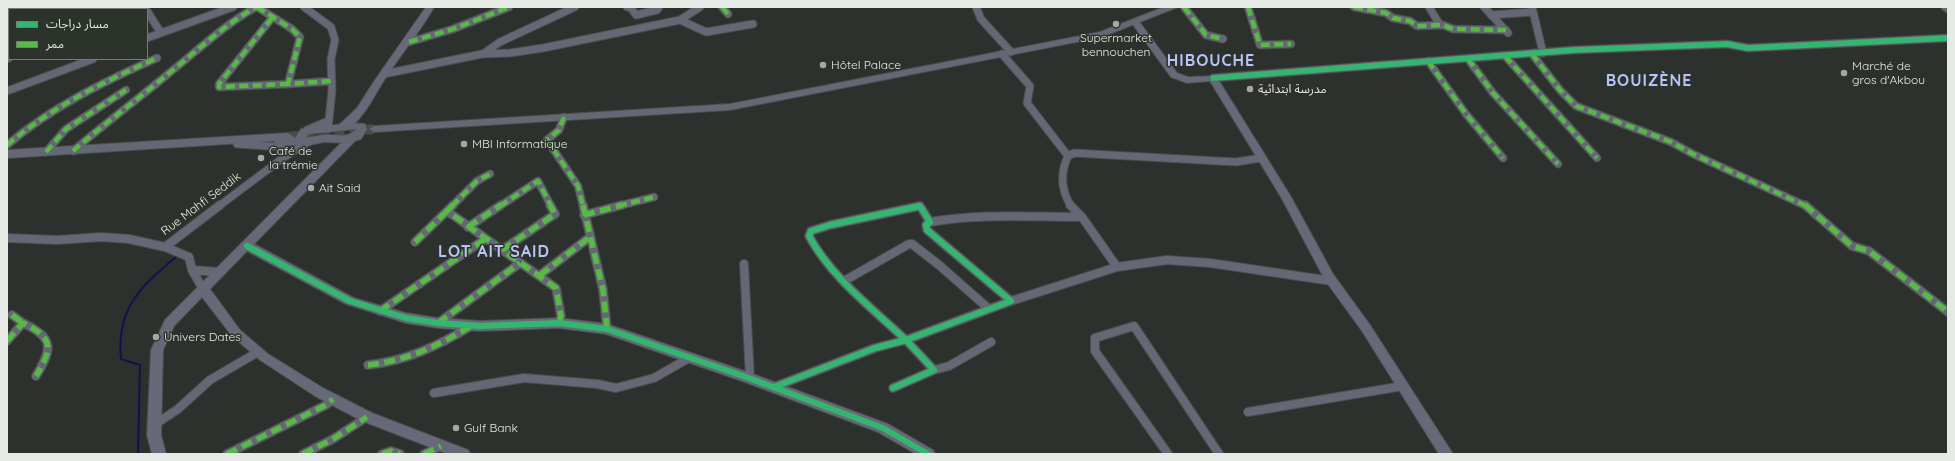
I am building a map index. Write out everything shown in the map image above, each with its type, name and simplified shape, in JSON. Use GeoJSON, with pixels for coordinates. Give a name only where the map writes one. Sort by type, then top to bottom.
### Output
{"type":"FeatureCollection","features":[{"type":"Feature","properties":{"kind":"main road"},"geometry":{"type":"LineString","coordinates":[[374,129],[730,107],[1102,34],[1173,7]]}},
{"type":"Feature","properties":{"kind":"main road"},"geometry":{"type":"LineString","coordinates":[[176,144],[192,147],[304,140],[328,129],[343,127],[355,122],[444,120],[459,124]]}},
{"type":"Feature","properties":{"kind":"main road"},"geometry":{"type":"LineString","coordinates":[[352,138],[362,131],[361,126],[355,122]]}},
{"type":"Feature","properties":{"kind":"main road"},"geometry":{"type":"LineString","coordinates":[[328,129],[352,138],[442,131],[459,124]]}},
{"type":"Feature","properties":{"kind":"main road"},"geometry":{"type":"LineString","coordinates":[[7,154],[288,137]]}},
{"type":"Feature","properties":{"kind":"main road"},"geometry":{"type":"LineString","coordinates":[[176,144],[197,139],[304,140]]}},
{"type":"Feature","properties":{"kind":"street"},"geometry":{"type":"LineString","coordinates":[[148,38],[233,7]]}},
{"type":"Feature","properties":{"kind":"street"},"geometry":{"type":"LineString","coordinates":[[73,151],[101,126],[167,75],[236,18],[256,7],[292,29],[300,37],[288,84]]}},
{"type":"Feature","properties":{"kind":"street"},"geometry":{"type":"LineString","coordinates":[[304,7],[330,27],[334,32],[335,40],[331,59],[332,81],[328,129],[334,144],[334,155]]}},
{"type":"Feature","properties":{"kind":"street"},"geometry":{"type":"LineString","coordinates":[[355,122],[384,74],[409,42],[430,7]]}},
{"type":"Feature","properties":{"kind":"street"},"geometry":{"type":"LineString","coordinates":[[409,42],[453,29],[509,7]]}},
{"type":"Feature","properties":{"kind":"street"},"geometry":{"type":"LineString","coordinates":[[482,54],[500,42],[575,7]]}},
{"type":"Feature","properties":{"kind":"street"},"geometry":{"type":"LineString","coordinates":[[632,7],[636,15],[657,10],[659,7]]}},
{"type":"Feature","properties":{"kind":"street"},"geometry":{"type":"LineString","coordinates":[[384,74],[482,54],[510,53],[542,48],[680,20],[700,7]]}},
{"type":"Feature","properties":{"kind":"street"},"geometry":{"type":"LineString","coordinates":[[722,7],[728,14]]}},
{"type":"Feature","properties":{"kind":"street"},"geometry":{"type":"LineString","coordinates":[[976,7],[981,19],[1030,86],[1027,103],[1068,156]]}},
{"type":"Feature","properties":{"kind":"street"},"geometry":{"type":"LineString","coordinates":[[1184,7],[1206,35],[1223,39]]}},
{"type":"Feature","properties":{"kind":"street"},"geometry":{"type":"LineString","coordinates":[[1248,7],[1260,45],[1291,44]]}},
{"type":"Feature","properties":{"kind":"street"},"geometry":{"type":"LineString","coordinates":[[1354,7],[1386,13],[1393,18],[1410,21],[1417,26],[1446,25],[1454,29],[1508,32],[1484,7]]}},
{"type":"Feature","properties":{"kind":"street"},"geometry":{"type":"LineString","coordinates":[[1429,7],[1440,25]]}},
{"type":"Feature","properties":{"kind":"street"},"geometry":{"type":"LineString","coordinates":[[1491,15],[1532,10],[1543,53]]}},
{"type":"Feature","properties":{"kind":"street"},"geometry":{"type":"LineString","coordinates":[[148,12],[161,33]]}},
{"type":"Feature","properties":{"kind":"street"},"geometry":{"type":"LineString","coordinates":[[272,18],[219,84],[219,86],[226,89],[260,85],[332,81]]}},
{"type":"Feature","properties":{"kind":"street"},"geometry":{"type":"LineString","coordinates":[[680,20],[706,32],[753,24]]}},
{"type":"Feature","properties":{"kind":"street"},"geometry":{"type":"LineString","coordinates":[[1135,22],[1174,75],[1188,80],[1574,50],[1727,44],[1748,48],[1948,38]]}},
{"type":"Feature","properties":{"kind":"street"},"geometry":{"type":"LineString","coordinates":[[1532,54],[1560,90],[1576,106],[1598,116],[1671,142],[1700,158],[1803,204],[1852,246],[1869,251],[1948,312]]}},
{"type":"Feature","properties":{"kind":"street"},"geometry":{"type":"LineString","coordinates":[[1505,56],[1597,158]]}},
{"type":"Feature","properties":{"kind":"street"},"geometry":{"type":"LineString","coordinates":[[7,145],[31,123],[68,100],[157,58]]}},
{"type":"Feature","properties":{"kind":"street"},"geometry":{"type":"LineString","coordinates":[[1468,59],[1493,93],[1558,164]]}},
{"type":"Feature","properties":{"kind":"street"},"geometry":{"type":"LineString","coordinates":[[7,91],[88,60]]}},
{"type":"Feature","properties":{"kind":"street"},"geometry":{"type":"LineString","coordinates":[[1428,61],[1466,114],[1503,158]]}},
{"type":"Feature","properties":{"kind":"street"},"geometry":{"type":"LineString","coordinates":[[1214,78],[1286,198],[1332,281],[1366,328],[1446,454]]}},
{"type":"Feature","properties":{"kind":"street"},"geometry":{"type":"LineString","coordinates":[[46,152],[66,129],[126,90]]}},
{"type":"Feature","properties":{"kind":"street"},"geometry":{"type":"LineString","coordinates":[[564,117],[559,130],[547,140],[578,186],[603,290],[607,329]]}},
{"type":"Feature","properties":{"kind":"street"},"geometry":{"type":"LineString","coordinates":[[159,454],[154,435],[156,350],[170,323],[352,138]]}},
{"type":"Feature","properties":{"kind":"street","name":"Rue Mahfi Seddik"},"geometry":{"type":"LineString","coordinates":[[7,238],[57,240],[101,237],[129,240],[165,247],[283,158],[304,140]]}},
{"type":"Feature","properties":{"kind":"street"},"geometry":{"type":"LineString","coordinates":[[238,144],[281,147],[284,150],[283,158]]}},
{"type":"Feature","properties":{"kind":"street"},"geometry":{"type":"LineString","coordinates":[[1117,267],[1105,249],[1094,237],[1082,217],[1075,213],[1063,187],[1063,164],[1068,156],[1074,153],[1236,162],[1261,158]]}},
{"type":"Feature","properties":{"kind":"street"},"geometry":{"type":"LineString","coordinates":[[415,242],[477,182],[490,174]]}},
{"type":"Feature","properties":{"kind":"street"},"geometry":{"type":"LineString","coordinates":[[468,227],[538,181],[555,214],[502,250]]}},
{"type":"Feature","properties":{"kind":"street"},"geometry":{"type":"LineString","coordinates":[[584,215],[654,197]]}},
{"type":"Feature","properties":{"kind":"street"},"geometry":{"type":"LineString","coordinates":[[930,222],[920,206],[830,225],[811,231],[810,236],[818,253],[844,281],[906,340],[934,370]]}},
{"type":"Feature","properties":{"kind":"street"},"geometry":{"type":"LineString","coordinates":[[447,211],[520,263],[540,275],[556,288],[561,316],[559,323]]}},
{"type":"Feature","properties":{"kind":"street"},"geometry":{"type":"LineString","coordinates":[[1011,301],[927,230],[926,225],[930,222],[984,214],[1053,218],[1082,217]]}},
{"type":"Feature","properties":{"kind":"street"},"geometry":{"type":"LineString","coordinates":[[540,275],[590,237]]}},
{"type":"Feature","properties":{"kind":"street"},"geometry":{"type":"LineString","coordinates":[[380,311],[442,267],[486,239]]}},
{"type":"Feature","properties":{"kind":"street"},"geometry":{"type":"LineString","coordinates":[[844,281],[909,244],[912,244],[934,260],[989,309]]}},
{"type":"Feature","properties":{"kind":"street"},"geometry":{"type":"LineString","coordinates":[[246,246],[259,250],[350,301],[380,311],[438,323],[471,326],[559,323],[607,329],[750,378],[883,428],[928,454]]}},
{"type":"Feature","properties":{"kind":"street"},"geometry":{"type":"LineString","coordinates":[[165,247],[189,257],[192,270],[203,289],[236,333],[258,352],[318,392],[366,417],[463,454]]}},
{"type":"Feature","properties":{"kind":"street"},"geometry":{"type":"LineString","coordinates":[[774,387],[861,353],[906,340],[1011,301],[1117,267],[1140,265],[1167,260],[1210,263],[1332,281]]}},
{"type":"Feature","properties":{"kind":"street"},"geometry":{"type":"LineString","coordinates":[[438,323],[520,263]]}},
{"type":"Feature","properties":{"kind":"street"},"geometry":{"type":"LineString","coordinates":[[744,264],[750,378]]}},
{"type":"Feature","properties":{"kind":"street"},"geometry":{"type":"LineString","coordinates":[[192,270],[219,272]]}},
{"type":"Feature","properties":{"kind":"street"},"geometry":{"type":"LineString","coordinates":[[12,315],[23,323],[36,328],[48,339],[50,348],[43,365],[36,376]]}},
{"type":"Feature","properties":{"kind":"street"},"geometry":{"type":"LineString","coordinates":[[7,341],[23,323]]}},
{"type":"Feature","properties":{"kind":"street"},"geometry":{"type":"LineString","coordinates":[[368,365],[384,364],[428,351],[441,345],[471,326]]}},
{"type":"Feature","properties":{"kind":"street"},"geometry":{"type":"LineString","coordinates":[[1168,454],[1095,351],[1095,338],[1134,326],[1219,454]]}},
{"type":"Feature","properties":{"kind":"street"},"geometry":{"type":"LineString","coordinates":[[893,388],[934,370],[950,366],[991,342]]}},
{"type":"Feature","properties":{"kind":"street"},"geometry":{"type":"LineString","coordinates":[[154,425],[178,409],[210,380],[258,352]]}},
{"type":"Feature","properties":{"kind":"street"},"geometry":{"type":"LineString","coordinates":[[434,393],[492,382],[524,378],[597,384],[616,388],[654,378],[689,358]]}},
{"type":"Feature","properties":{"kind":"street"},"geometry":{"type":"LineString","coordinates":[[1248,412],[1403,386]]}},
{"type":"Feature","properties":{"kind":"street"},"geometry":{"type":"LineString","coordinates":[[227,454],[326,404],[333,399]]}},
{"type":"Feature","properties":{"kind":"street"},"geometry":{"type":"LineString","coordinates":[[303,454],[333,439],[366,417]]}},
{"type":"Feature","properties":{"kind":"street"},"geometry":{"type":"LineString","coordinates":[[424,454],[442,446]]}},
{"type":"Feature","properties":{"kind":"street"},"geometry":{"type":"LineString","coordinates":[[382,454],[387,450],[394,450],[400,454]]}},
{"type":"Feature","properties":{"kind":"waterway"},"geometry":{"type":"LineString","coordinates":[[138,454],[140,365],[121,359],[120,341],[122,326],[133,300],[141,289],[176,257]]}},
{"type":"Feature","properties":{"kind":"tunnel"},"geometry":{"type":"LineString","coordinates":[[288,137],[374,129]]}},
{"type":"Feature","properties":{"kind":"marked path"},"geometry":{"type":"LineString","coordinates":[[73,151],[101,126],[167,75],[236,18],[256,7]]}},
{"type":"Feature","properties":{"kind":"marked path"},"geometry":{"type":"LineString","coordinates":[[257,7],[292,29],[300,37],[288,84],[332,81]]}},
{"type":"Feature","properties":{"kind":"marked path"},"geometry":{"type":"LineString","coordinates":[[409,42],[453,29],[509,7]]}},
{"type":"Feature","properties":{"kind":"marked path"},"geometry":{"type":"LineString","coordinates":[[722,7],[728,14]]}},
{"type":"Feature","properties":{"kind":"marked path"},"geometry":{"type":"LineString","coordinates":[[1184,7],[1206,35],[1223,39]]}},
{"type":"Feature","properties":{"kind":"marked path"},"geometry":{"type":"LineString","coordinates":[[1248,7],[1260,45],[1291,44]]}},
{"type":"Feature","properties":{"kind":"marked path"},"geometry":{"type":"LineString","coordinates":[[1354,7],[1386,13],[1393,18],[1410,21],[1417,26],[1443,25],[1453,29],[1506,30]]}},
{"type":"Feature","properties":{"kind":"marked path"},"geometry":{"type":"LineString","coordinates":[[272,18],[219,84],[219,87],[231,88],[288,84]]}},
{"type":"Feature","properties":{"kind":"marked path"},"geometry":{"type":"LineString","coordinates":[[1532,54],[1560,90],[1576,106],[1599,116],[1671,142],[1693,154],[1803,204],[1852,246],[1869,251],[1948,312]]}},
{"type":"Feature","properties":{"kind":"marked path"},"geometry":{"type":"LineString","coordinates":[[1505,56],[1597,158]]}},
{"type":"Feature","properties":{"kind":"marked path"},"geometry":{"type":"LineString","coordinates":[[7,145],[41,118],[59,106],[157,58]]}},
{"type":"Feature","properties":{"kind":"marked path"},"geometry":{"type":"LineString","coordinates":[[1468,59],[1493,93],[1558,164]]}},
{"type":"Feature","properties":{"kind":"marked path"},"geometry":{"type":"LineString","coordinates":[[1428,61],[1466,114],[1503,158]]}},
{"type":"Feature","properties":{"kind":"marked path"},"geometry":{"type":"LineString","coordinates":[[46,152],[66,129],[126,90]]}},
{"type":"Feature","properties":{"kind":"marked path"},"geometry":{"type":"LineString","coordinates":[[564,117],[559,130],[547,140],[578,186],[603,290],[607,329]]}},
{"type":"Feature","properties":{"kind":"marked path"},"geometry":{"type":"LineString","coordinates":[[490,174],[477,181],[447,211],[556,288],[561,316],[559,323]]}},
{"type":"Feature","properties":{"kind":"marked path"},"geometry":{"type":"LineString","coordinates":[[468,227],[538,181],[555,214],[502,250]]}},
{"type":"Feature","properties":{"kind":"marked path"},"geometry":{"type":"LineString","coordinates":[[584,215],[654,197]]}},
{"type":"Feature","properties":{"kind":"marked path"},"geometry":{"type":"LineString","coordinates":[[415,242],[447,211]]}},
{"type":"Feature","properties":{"kind":"marked path"},"geometry":{"type":"LineString","coordinates":[[540,275],[590,237]]}},
{"type":"Feature","properties":{"kind":"marked path"},"geometry":{"type":"LineString","coordinates":[[380,311],[442,267],[485,239]]}},
{"type":"Feature","properties":{"kind":"marked path"},"geometry":{"type":"LineString","coordinates":[[438,323],[520,263]]}},
{"type":"Feature","properties":{"kind":"marked path"},"geometry":{"type":"LineString","coordinates":[[12,315],[23,323]]}},
{"type":"Feature","properties":{"kind":"marked path"},"geometry":{"type":"LineString","coordinates":[[7,341],[23,323],[34,328],[46,339],[49,344],[48,351],[46,358],[36,376]]}},
{"type":"Feature","properties":{"kind":"marked path"},"geometry":{"type":"LineString","coordinates":[[368,365],[382,364],[409,357],[435,347],[471,326]]}},
{"type":"Feature","properties":{"kind":"marked path"},"geometry":{"type":"LineString","coordinates":[[227,454],[326,405],[333,399]]}},
{"type":"Feature","properties":{"kind":"marked path"},"geometry":{"type":"LineString","coordinates":[[303,454],[333,439],[367,417]]}},
{"type":"Feature","properties":{"kind":"marked path"},"geometry":{"type":"LineString","coordinates":[[424,454],[441,446]]}},
{"type":"Feature","properties":{"kind":"marked path"},"geometry":{"type":"LineString","coordinates":[[382,454],[386,451],[400,454]]}},
{"type":"Feature","properties":{"kind":"cycle path"},"geometry":{"type":"LineString","coordinates":[[1213,78],[1574,50],[1727,44],[1748,48],[1948,38]]}},
{"type":"Feature","properties":{"kind":"cycle path"},"geometry":{"type":"LineString","coordinates":[[774,387],[875,348],[906,340],[850,288],[818,253],[809,236],[811,231],[830,225],[920,206],[930,222],[926,225],[927,230],[1011,301],[906,340],[934,370],[893,388]]}},
{"type":"Feature","properties":{"kind":"cycle path"},"geometry":{"type":"LineString","coordinates":[[247,246],[259,251],[350,301],[406,318],[438,323],[480,326],[559,323],[607,329],[746,377],[883,428],[928,454]]}},
{"type":"Feature","properties":{"kind":"place","name":"Supermarket bennouchen"},"geometry":{"type":"Point","coordinates":[1116,24]}},
{"type":"Feature","properties":{"kind":"place","name":"Hôtel Palace"},"geometry":{"type":"Point","coordinates":[823,65]}},
{"type":"Feature","properties":{"kind":"place","name":"Marché de gros d'Akbou"},"geometry":{"type":"Point","coordinates":[1844,73]}},
{"type":"Feature","properties":{"kind":"place","name":"مدرسة ابتدائية"},"geometry":{"type":"Point","coordinates":[1250,89]}},
{"type":"Feature","properties":{"kind":"place","name":"MBI Informatique"},"geometry":{"type":"Point","coordinates":[464,144]}},
{"type":"Feature","properties":{"kind":"place","name":"Café de la trémie"},"geometry":{"type":"Point","coordinates":[261,158]}},
{"type":"Feature","properties":{"kind":"place","name":"Ait Said"},"geometry":{"type":"Point","coordinates":[311,188]}},
{"type":"Feature","properties":{"kind":"place","name":"Univers Dates"},"geometry":{"type":"Point","coordinates":[156,337]}},
{"type":"Feature","properties":{"kind":"place","name":"Gulf Bank"},"geometry":{"type":"Point","coordinates":[456,428]}},
{"type":"Feature","properties":{"kind":"district","name":"HIBOUCHE"},"geometry":{"type":"Point","coordinates":[1211,61]}},
{"type":"Feature","properties":{"kind":"district","name":"BOUIZÈNE"},"geometry":{"type":"Point","coordinates":[1649,81]}},
{"type":"Feature","properties":{"kind":"district","name":"LOT AIT SAID"},"geometry":{"type":"Point","coordinates":[494,252]}}]}
